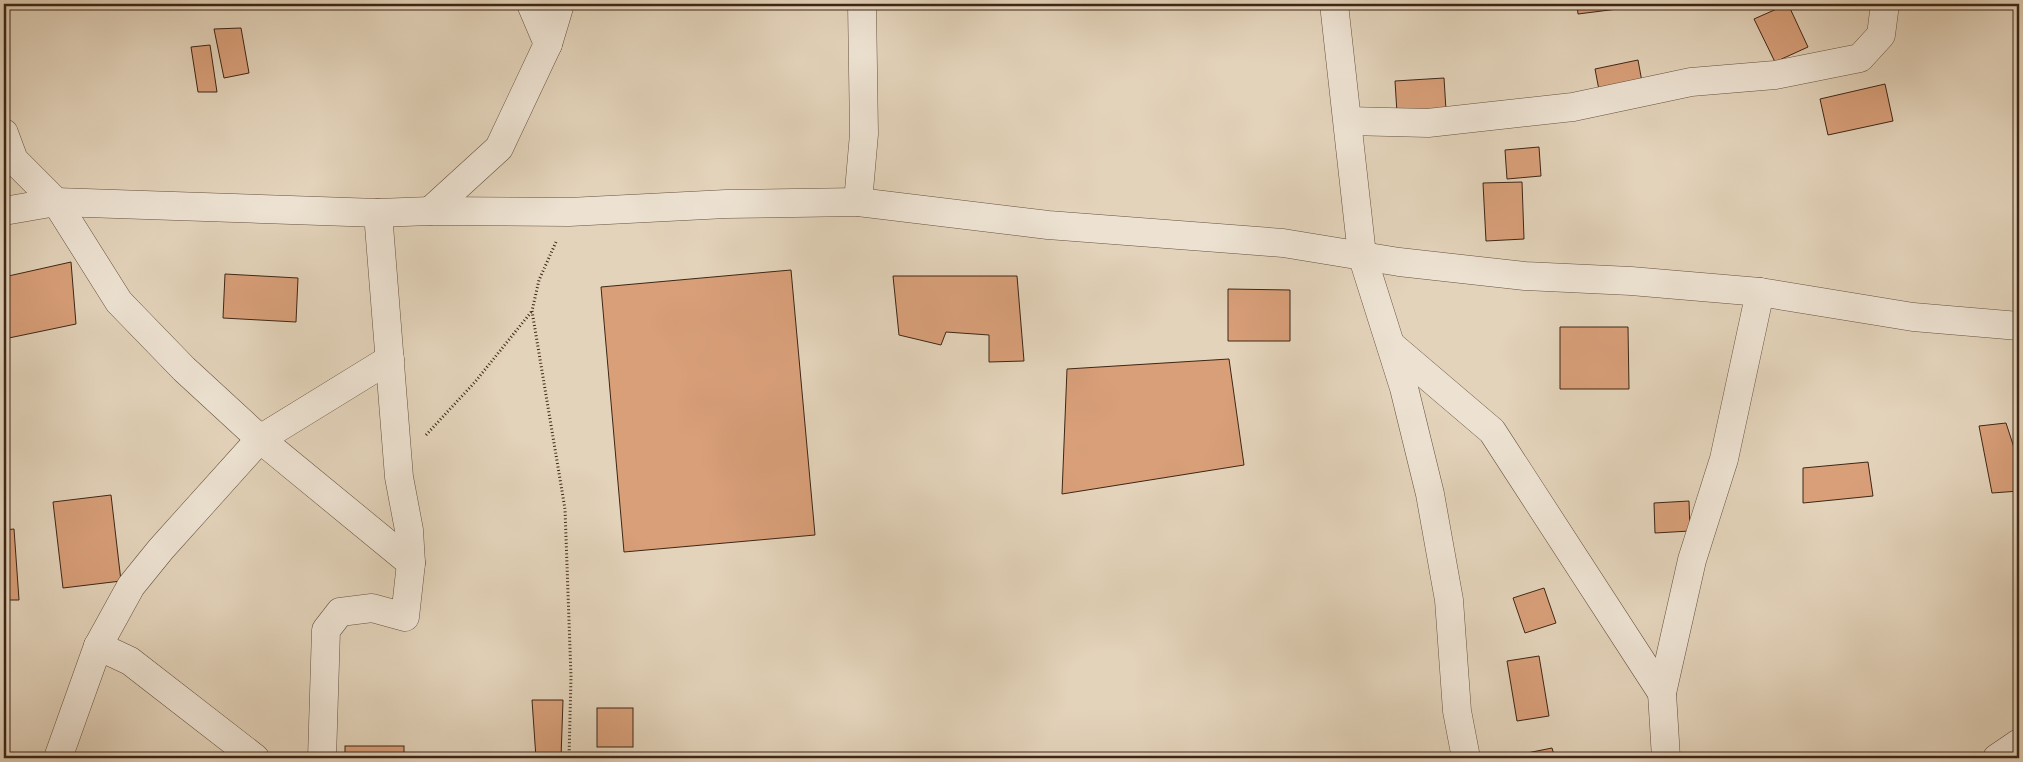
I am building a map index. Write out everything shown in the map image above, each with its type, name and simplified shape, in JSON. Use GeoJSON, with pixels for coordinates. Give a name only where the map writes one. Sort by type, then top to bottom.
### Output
{"type":"FeatureCollection","features":[{"type":"Feature","properties":{"kind":"street"},"geometry":{"type":"LineString","coordinates":[[531,4],[548,44]]}},
{"type":"Feature","properties":{"kind":"street"},"geometry":{"type":"LineString","coordinates":[[430,211],[499,148],[548,44],[560,4]]}},
{"type":"Feature","properties":{"kind":"street"},"geometry":{"type":"LineString","coordinates":[[858,202],[864,134],[862,4]]}},
{"type":"Feature","properties":{"kind":"street"},"geometry":{"type":"LineString","coordinates":[[1334,4],[1362,255],[1404,388],[1430,494],[1449,600],[1458,711],[1466,758]]}},
{"type":"Feature","properties":{"kind":"street"},"geometry":{"type":"LineString","coordinates":[[1348,121],[1428,123],[1574,107],[1690,82],[1775,75],[1860,58],[1881,35],[1885,4]]}},
{"type":"Feature","properties":{"kind":"street"},"geometry":{"type":"LineString","coordinates":[[4,133],[14,160],[56,202],[119,302],[184,369],[260,439],[412,563]]}},
{"type":"Feature","properties":{"kind":"street"},"geometry":{"type":"LineString","coordinates":[[4,210],[56,202],[378,213],[430,211],[569,212],[726,204],[858,202],[1048,225],[1283,243],[1400,262],[1525,276],[1631,281],[1760,292],[1913,317],[2019,326]]}},
{"type":"Feature","properties":{"kind":"street"},"geometry":{"type":"LineString","coordinates":[[322,758],[326,630],[340,612],[372,608],[406,617],[412,563],[409,530],[399,477],[378,213]]}},
{"type":"Feature","properties":{"kind":"street"},"geometry":{"type":"LineString","coordinates":[[1666,758],[1662,693],[1692,560],[1724,459],[1760,292]]}},
{"type":"Feature","properties":{"kind":"street"},"geometry":{"type":"LineString","coordinates":[[1391,345],[1492,431],[1662,693]]}},
{"type":"Feature","properties":{"kind":"street"},"geometry":{"type":"LineString","coordinates":[[58,758],[98,646],[131,586],[160,550],[260,439],[390,359]]}},
{"type":"Feature","properties":{"kind":"street"},"geometry":{"type":"LineString","coordinates":[[98,646],[130,661],[255,758]]}},
{"type":"Feature","properties":{"kind":"street"},"geometry":{"type":"LineString","coordinates":[[1998,758],[2019,743]]}},
{"type":"Feature","properties":{"kind":"path"},"geometry":{"type":"LineString","coordinates":[[569,212],[539,280],[532,310],[565,509],[571,677],[569,758]]}},
{"type":"Feature","properties":{"kind":"path"},"geometry":{"type":"LineString","coordinates":[[423,438],[475,382],[532,310]]}},
{"type":"Feature","properties":{"kind":"building"},"geometry":{"type":"Polygon","coordinates":[[[1577,4],[1649,4],[1649,5],[1578,14],[1577,4]]]}},
{"type":"Feature","properties":{"kind":"building"},"geometry":{"type":"Polygon","coordinates":[[[1788,4],[1808,47],[1775,62],[1754,19],[1788,4]]]}},
{"type":"Feature","properties":{"kind":"building"},"geometry":{"type":"Polygon","coordinates":[[[241,28],[249,73],[224,78],[214,29],[241,28]]]}},
{"type":"Feature","properties":{"kind":"building"},"geometry":{"type":"Polygon","coordinates":[[[210,45],[217,92],[198,92],[191,47],[210,45]]]}},
{"type":"Feature","properties":{"kind":"building"},"geometry":{"type":"Polygon","coordinates":[[[1638,60],[1642,82],[1599,90],[1595,69],[1638,60]]]}},
{"type":"Feature","properties":{"kind":"building"},"geometry":{"type":"Polygon","coordinates":[[[1444,78],[1446,110],[1397,113],[1395,81],[1444,78]]]}},
{"type":"Feature","properties":{"kind":"building"},"geometry":{"type":"Polygon","coordinates":[[[1885,84],[1893,121],[1828,135],[1820,99],[1885,84]]]}},
{"type":"Feature","properties":{"kind":"building"},"geometry":{"type":"Polygon","coordinates":[[[1539,147],[1541,176],[1507,179],[1505,150],[1539,147]]]}},
{"type":"Feature","properties":{"kind":"building"},"geometry":{"type":"Polygon","coordinates":[[[1522,182],[1524,239],[1486,241],[1483,183],[1522,182]]]}},
{"type":"Feature","properties":{"kind":"building"},"geometry":{"type":"Polygon","coordinates":[[[71,262],[76,324],[4,339],[4,277],[71,262]]]}},
{"type":"Feature","properties":{"kind":"building"},"geometry":{"type":"Polygon","coordinates":[[[791,270],[815,535],[624,552],[601,287],[791,270]]]}},
{"type":"Feature","properties":{"kind":"building"},"geometry":{"type":"Polygon","coordinates":[[[225,274],[298,278],[296,322],[223,318],[225,274]]]}},
{"type":"Feature","properties":{"kind":"building"},"geometry":{"type":"Polygon","coordinates":[[[893,276],[1017,276],[1024,361],[989,362],[989,335],[946,332],[941,345],[899,335],[893,276]]]}},
{"type":"Feature","properties":{"kind":"building"},"geometry":{"type":"Polygon","coordinates":[[[1228,289],[1290,290],[1290,341],[1228,341],[1228,289]]]}},
{"type":"Feature","properties":{"kind":"building"},"geometry":{"type":"Polygon","coordinates":[[[1560,327],[1628,327],[1629,389],[1560,389],[1560,327]]]}},
{"type":"Feature","properties":{"kind":"building"},"geometry":{"type":"Polygon","coordinates":[[[1229,359],[1244,465],[1062,494],[1067,369],[1229,359]]]}},
{"type":"Feature","properties":{"kind":"building"},"geometry":{"type":"Polygon","coordinates":[[[2006,423],[2019,463],[2019,491],[1992,493],[1979,426],[2006,423]]]}},
{"type":"Feature","properties":{"kind":"building"},"geometry":{"type":"Polygon","coordinates":[[[1868,462],[1873,496],[1803,503],[1803,468],[1868,462]]]}},
{"type":"Feature","properties":{"kind":"building"},"geometry":{"type":"Polygon","coordinates":[[[111,495],[121,581],[63,588],[53,502],[111,495]]]}},
{"type":"Feature","properties":{"kind":"building"},"geometry":{"type":"Polygon","coordinates":[[[1689,501],[1690,531],[1655,533],[1654,503],[1689,501]]]}},
{"type":"Feature","properties":{"kind":"building"},"geometry":{"type":"Polygon","coordinates":[[[14,529],[19,600],[4,600],[4,530],[14,529]]]}},
{"type":"Feature","properties":{"kind":"building"},"geometry":{"type":"Polygon","coordinates":[[[1544,588],[1556,623],[1525,633],[1513,598],[1544,588]]]}},
{"type":"Feature","properties":{"kind":"building"},"geometry":{"type":"Polygon","coordinates":[[[1539,656],[1549,716],[1517,721],[1507,661],[1539,656]]]}},
{"type":"Feature","properties":{"kind":"building"},"geometry":{"type":"Polygon","coordinates":[[[532,700],[563,700],[561,758],[536,758],[532,700]]]}},
{"type":"Feature","properties":{"kind":"building"},"geometry":{"type":"Polygon","coordinates":[[[597,708],[633,708],[633,747],[597,747],[597,708]]]}},
{"type":"Feature","properties":{"kind":"building"},"geometry":{"type":"Polygon","coordinates":[[[345,746],[404,746],[404,758],[345,758],[345,746]]]}},
{"type":"Feature","properties":{"kind":"building"},"geometry":{"type":"Polygon","coordinates":[[[1552,748],[1555,758],[1502,758],[1552,748]]]}}]}
